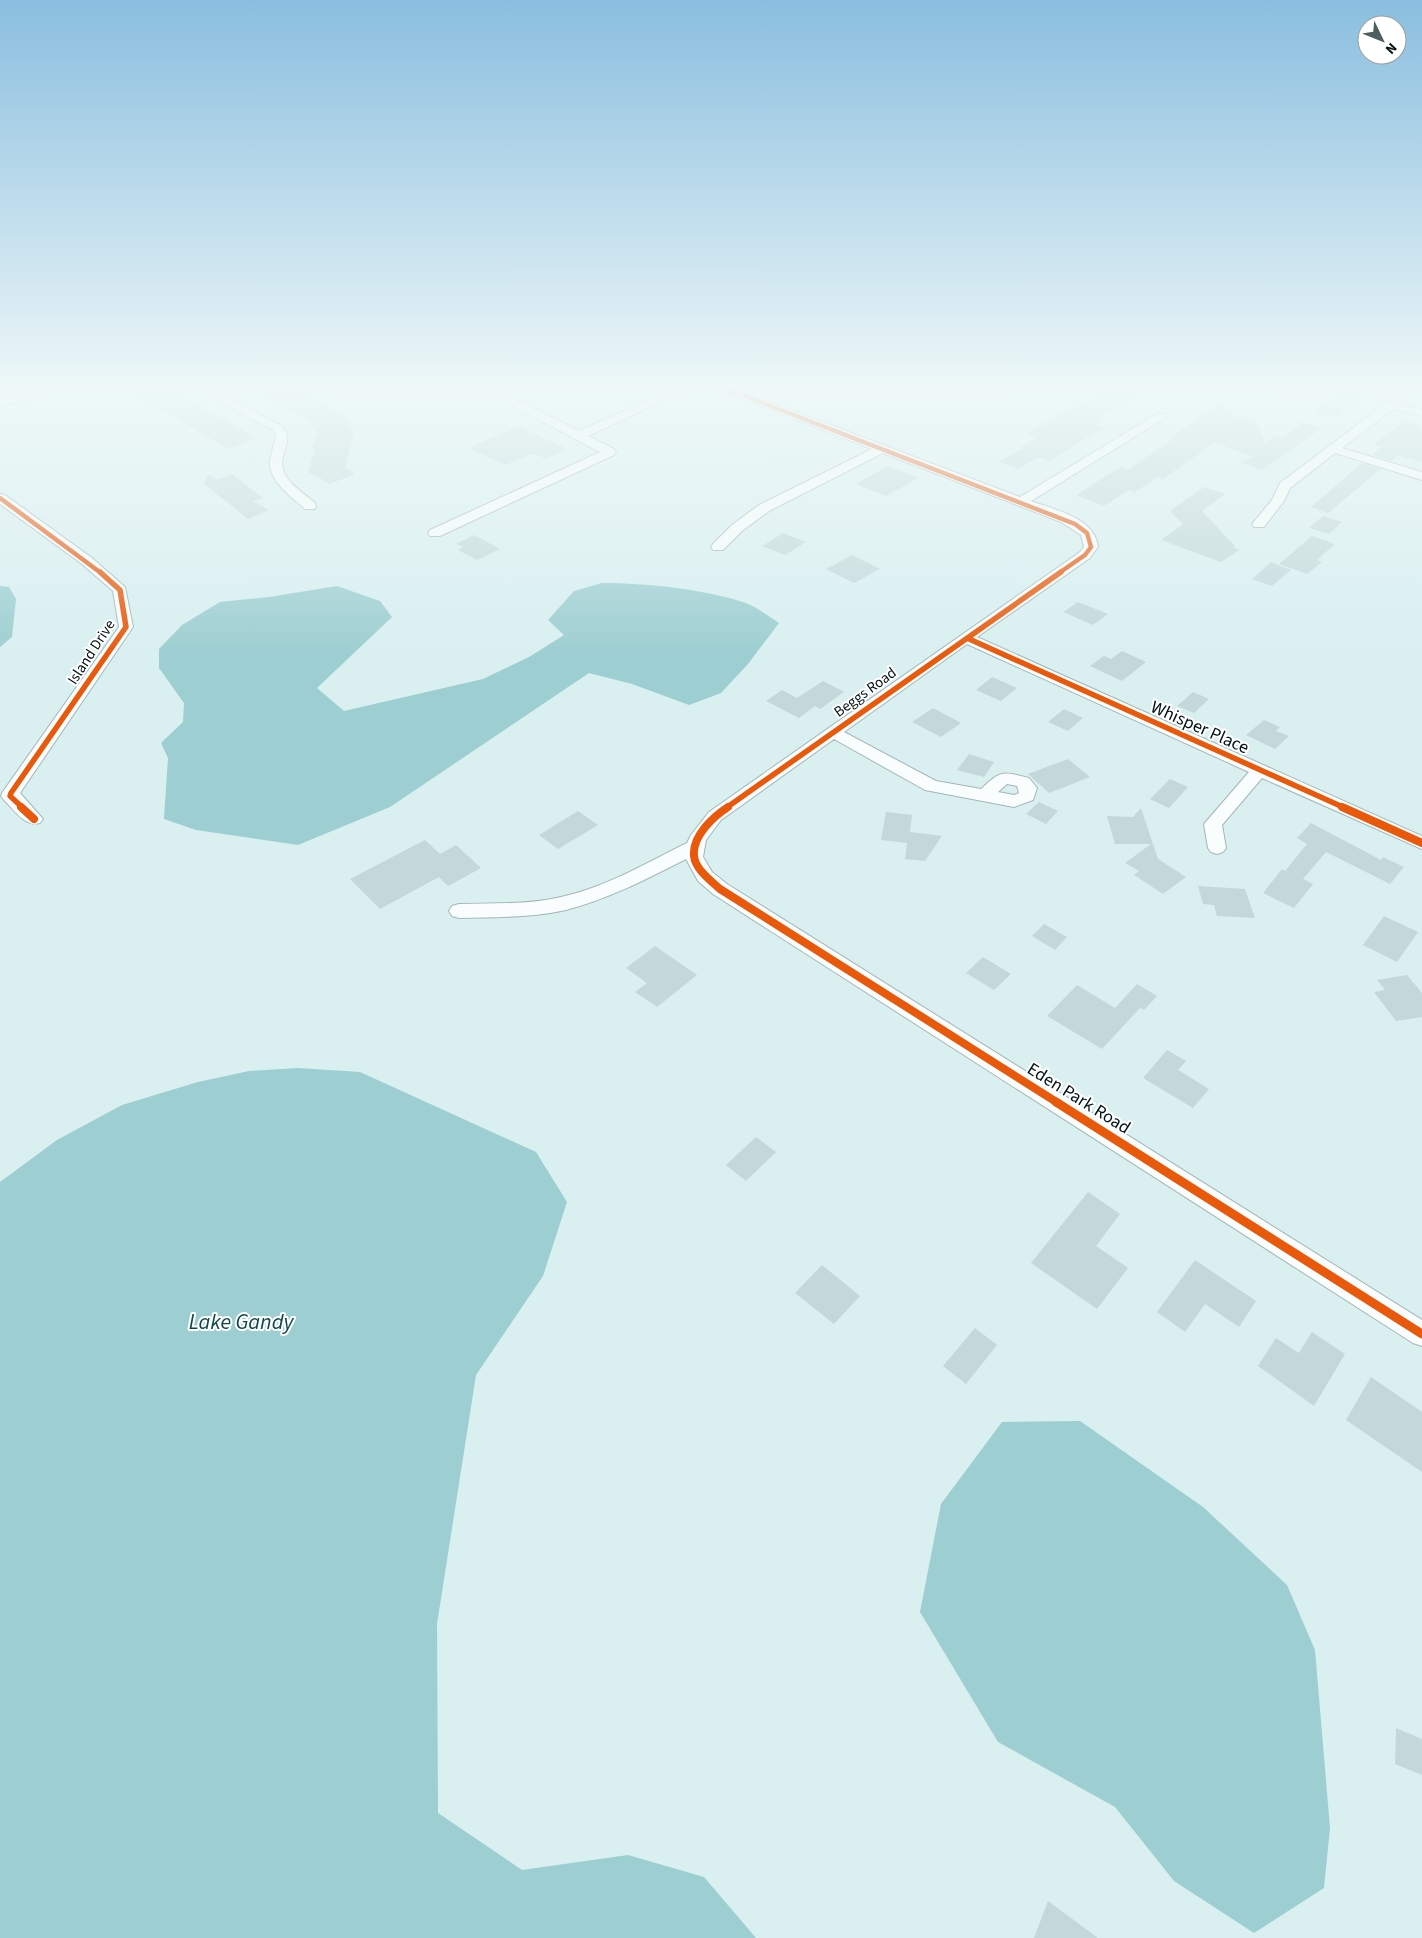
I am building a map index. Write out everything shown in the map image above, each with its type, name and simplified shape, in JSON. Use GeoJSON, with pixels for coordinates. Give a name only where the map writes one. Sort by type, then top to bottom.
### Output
{"type":"FeatureCollection","features":[{"type":"Feature","properties":{"kind":"street"},"geometry":{"type":"LineString","coordinates":[[280,476],[310,506]]}},
{"type":"Feature","properties":{"kind":"street"},"geometry":{"type":"LineString","coordinates":[[435,533],[557,476]]}},
{"type":"Feature","properties":{"kind":"street"},"geometry":{"type":"LineString","coordinates":[[718,547],[737,528],[764,508],[827,476]]}},
{"type":"Feature","properties":{"kind":"street"},"geometry":{"type":"LineString","coordinates":[[956,476],[1021,502],[1063,476]]}},
{"type":"Feature","properties":{"kind":"street"},"geometry":{"type":"LineString","coordinates":[[1259,524],[1278,501],[1284,486],[1297,476]]}},
{"type":"Feature","properties":{"kind":"street","name":"Island Drive"},"geometry":{"type":"LineString","coordinates":[[0,498],[86,561],[120,590],[126,627],[11,793],[10,796],[34,819]]}},
{"type":"Feature","properties":{"kind":"street","name":"Beggs Road"},"geometry":{"type":"LineString","coordinates":[[696,846],[697,839],[715,816],[1085,555],[1091,547],[1088,534],[1079,526],[1021,502]]}},
{"type":"Feature","properties":{"kind":"street","name":"Whisper Place"},"geometry":{"type":"LineString","coordinates":[[967,638],[1422,843]]}},
{"type":"Feature","properties":{"kind":"street"},"geometry":{"type":"LineString","coordinates":[[832,732],[921,782],[940,788],[985,795]]}},
{"type":"Feature","properties":{"kind":"street"},"geometry":{"type":"LineString","coordinates":[[1217,848],[1212,824],[1259,771]]}},
{"type":"Feature","properties":{"kind":"street"},"geometry":{"type":"LineString","coordinates":[[459,911],[511,910],[565,903],[602,892],[696,846]]}},
{"type":"Feature","properties":{"kind":"street","name":"Eden Park Road"},"geometry":{"type":"LineString","coordinates":[[696,846],[694,857],[705,876],[720,889],[1422,1334]]}},
{"type":"Feature","properties":{"kind":"water"},"geometry":{"type":"Polygon","coordinates":[[[602,583],[656,586],[730,598],[758,609],[779,623],[748,664],[721,693],[689,705],[632,684],[589,673],[390,807],[298,845],[196,830],[164,819],[168,758],[161,743],[183,722],[184,703],[159,668],[159,649],[182,625],[220,602],[269,597],[337,586],[380,601],[392,617],[317,688],[344,711],[483,679],[529,657],[564,635],[548,620],[574,591],[602,583]]]}},
{"type":"Feature","properties":{"kind":"water"},"geometry":{"type":"Polygon","coordinates":[[[0,586],[9,587],[16,599],[12,637],[0,647],[0,586]]]}},
{"type":"Feature","properties":{"kind":"water","name":"Lake Gandy"},"geometry":{"type":"Polygon","coordinates":[[[298,1068],[360,1072],[536,1152],[567,1202],[543,1276],[476,1375],[437,1624],[438,1813],[522,1870],[628,1855],[704,1877],[756,1938],[0,1938],[0,1182],[57,1140],[122,1105],[198,1082],[249,1071],[298,1068]]]}},
{"type":"Feature","properties":{"kind":"water"},"geometry":{"type":"Polygon","coordinates":[[[1080,1421],[1203,1507],[1287,1585],[1315,1650],[1330,1828],[1324,1888],[1254,1933],[1174,1881],[1115,1807],[998,1742],[920,1612],[941,1504],[1002,1422],[1080,1421]]]}},
{"type":"Feature","properties":{"kind":"building"},"geometry":{"type":"Polygon","coordinates":[[[208,476],[217,480],[226,476],[235,476],[263,498],[253,501],[269,510],[248,519],[203,483],[208,476]]]}},
{"type":"Feature","properties":{"kind":"building"},"geometry":{"type":"Polygon","coordinates":[[[316,476],[349,476],[330,484],[316,476]]]}},
{"type":"Feature","properties":{"kind":"building"},"geometry":{"type":"Polygon","coordinates":[[[869,476],[918,478],[886,496],[856,484],[869,476]]]}},
{"type":"Feature","properties":{"kind":"building"},"geometry":{"type":"Polygon","coordinates":[[[1105,476],[1167,476],[1163,479],[1158,477],[1135,492],[1129,490],[1104,506],[1076,495],[1105,476]]]}},
{"type":"Feature","properties":{"kind":"building"},"geometry":{"type":"Polygon","coordinates":[[[1346,476],[1372,476],[1328,513],[1311,507],[1346,476]]]}},
{"type":"Feature","properties":{"kind":"building"},"geometry":{"type":"Polygon","coordinates":[[[1204,487],[1225,494],[1202,511],[1235,546],[1233,547],[1239,550],[1221,562],[1161,540],[1183,524],[1170,511],[1204,487]]]}},
{"type":"Feature","properties":{"kind":"building"},"geometry":{"type":"Polygon","coordinates":[[[1323,516],[1342,522],[1329,534],[1309,528],[1323,516]]]}},
{"type":"Feature","properties":{"kind":"building"},"geometry":{"type":"Polygon","coordinates":[[[783,533],[806,542],[785,555],[762,546],[783,533]]]}},
{"type":"Feature","properties":{"kind":"building"},"geometry":{"type":"Polygon","coordinates":[[[474,535],[500,549],[477,560],[458,550],[463,547],[456,544],[474,535]]]}},
{"type":"Feature","properties":{"kind":"building"},"geometry":{"type":"Polygon","coordinates":[[[1312,536],[1335,544],[1317,560],[1322,562],[1307,574],[1279,564],[1312,536]]]}},
{"type":"Feature","properties":{"kind":"building"},"geometry":{"type":"Polygon","coordinates":[[[852,555],[880,569],[854,583],[826,569],[852,555]]]}},
{"type":"Feature","properties":{"kind":"building"},"geometry":{"type":"Polygon","coordinates":[[[1271,562],[1291,570],[1272,586],[1252,579],[1271,562]]]}},
{"type":"Feature","properties":{"kind":"building"},"geometry":{"type":"Polygon","coordinates":[[[1078,602],[1108,614],[1093,625],[1063,612],[1078,602]]]}},
{"type":"Feature","properties":{"kind":"building"},"geometry":{"type":"Polygon","coordinates":[[[1122,651],[1146,662],[1122,681],[1090,666],[1104,656],[1111,659],[1122,651]]]}},
{"type":"Feature","properties":{"kind":"building"},"geometry":{"type":"Polygon","coordinates":[[[992,677],[1017,688],[1001,701],[976,690],[992,677]]]}},
{"type":"Feature","properties":{"kind":"building"},"geometry":{"type":"Polygon","coordinates":[[[823,681],[844,692],[820,709],[815,706],[799,718],[766,701],[782,690],[797,698],[823,681]]]}},
{"type":"Feature","properties":{"kind":"building"},"geometry":{"type":"Polygon","coordinates":[[[1193,692],[1209,699],[1194,713],[1177,706],[1193,692]]]}},
{"type":"Feature","properties":{"kind":"building"},"geometry":{"type":"Polygon","coordinates":[[[933,708],[961,723],[941,737],[912,722],[933,708]]]}},
{"type":"Feature","properties":{"kind":"building"},"geometry":{"type":"Polygon","coordinates":[[[1064,709],[1083,718],[1068,731],[1048,722],[1064,709]]]}},
{"type":"Feature","properties":{"kind":"building"},"geometry":{"type":"Polygon","coordinates":[[[1264,720],[1280,727],[1276,731],[1289,736],[1275,749],[1246,735],[1264,720]]]}},
{"type":"Feature","properties":{"kind":"building"},"geometry":{"type":"Polygon","coordinates":[[[969,754],[994,762],[984,777],[957,770],[969,754]]]}},
{"type":"Feature","properties":{"kind":"building"},"geometry":{"type":"Polygon","coordinates":[[[1068,759],[1090,777],[1049,793],[1028,774],[1068,759]]]}},
{"type":"Feature","properties":{"kind":"building"},"geometry":{"type":"Polygon","coordinates":[[[1170,779],[1188,787],[1169,808],[1150,799],[1170,779]]]}},
{"type":"Feature","properties":{"kind":"building"},"geometry":{"type":"Polygon","coordinates":[[[1039,802],[1058,811],[1046,824],[1026,814],[1039,802]]]}},
{"type":"Feature","properties":{"kind":"building"},"geometry":{"type":"Polygon","coordinates":[[[1141,808],[1158,859],[1186,877],[1163,894],[1134,875],[1139,871],[1125,863],[1151,844],[1115,844],[1107,816],[1133,817],[1141,808]]]}},
{"type":"Feature","properties":{"kind":"building"},"geometry":{"type":"Polygon","coordinates":[[[578,811],[598,825],[558,849],[539,835],[578,811]]]}},
{"type":"Feature","properties":{"kind":"building"},"geometry":{"type":"Polygon","coordinates":[[[886,812],[912,815],[910,832],[942,836],[925,861],[905,859],[907,843],[881,840],[886,812]]]}},
{"type":"Feature","properties":{"kind":"building"},"geometry":{"type":"Polygon","coordinates":[[[1311,823],[1381,860],[1383,857],[1404,867],[1390,884],[1326,852],[1303,879],[1313,884],[1294,908],[1263,893],[1282,869],[1285,871],[1307,844],[1297,838],[1311,823]]]}},
{"type":"Feature","properties":{"kind":"building"},"geometry":{"type":"Polygon","coordinates":[[[425,840],[440,854],[456,845],[481,868],[448,886],[439,877],[380,909],[350,879],[425,840]]]}},
{"type":"Feature","properties":{"kind":"building"},"geometry":{"type":"Polygon","coordinates":[[[1198,886],[1245,889],[1255,918],[1217,916],[1214,905],[1203,904],[1198,886]]]}},
{"type":"Feature","properties":{"kind":"building"},"geometry":{"type":"Polygon","coordinates":[[[1384,916],[1418,932],[1397,962],[1363,945],[1384,916]]]}},
{"type":"Feature","properties":{"kind":"building"},"geometry":{"type":"Polygon","coordinates":[[[1044,924],[1067,937],[1055,950],[1032,936],[1044,924]]]}},
{"type":"Feature","properties":{"kind":"building"},"geometry":{"type":"Polygon","coordinates":[[[655,946],[697,975],[657,1007],[635,992],[647,983],[626,968],[655,946]]]}},
{"type":"Feature","properties":{"kind":"building"},"geometry":{"type":"Polygon","coordinates":[[[983,957],[1011,974],[994,990],[966,973],[983,957]]]}},
{"type":"Feature","properties":{"kind":"building"},"geometry":{"type":"Polygon","coordinates":[[[1407,975],[1422,993],[1422,1017],[1396,1021],[1374,992],[1385,990],[1377,980],[1407,975]]]}},
{"type":"Feature","properties":{"kind":"building"},"geometry":{"type":"Polygon","coordinates":[[[1137,984],[1157,996],[1144,1010],[1140,1008],[1102,1049],[1047,1016],[1077,985],[1115,1008],[1137,984]]]}},
{"type":"Feature","properties":{"kind":"building"},"geometry":{"type":"Polygon","coordinates":[[[1167,1050],[1186,1061],[1178,1070],[1209,1089],[1193,1108],[1143,1078],[1167,1050]]]}},
{"type":"Feature","properties":{"kind":"building"},"geometry":{"type":"Polygon","coordinates":[[[756,1137],[776,1152],[746,1181],[726,1165],[756,1137]]]}},
{"type":"Feature","properties":{"kind":"building"},"geometry":{"type":"Polygon","coordinates":[[[1088,1192],[1120,1214],[1096,1246],[1128,1268],[1097,1309],[1031,1263],[1088,1192]]]}},
{"type":"Feature","properties":{"kind":"building"},"geometry":{"type":"Polygon","coordinates":[[[1195,1260],[1256,1301],[1239,1327],[1205,1304],[1185,1332],[1157,1312],[1195,1260]]]}},
{"type":"Feature","properties":{"kind":"building"},"geometry":{"type":"Polygon","coordinates":[[[822,1265],[860,1296],[834,1324],[795,1293],[822,1265]]]}},
{"type":"Feature","properties":{"kind":"building"},"geometry":{"type":"Polygon","coordinates":[[[975,1328],[997,1345],[966,1384],[943,1366],[975,1328]]]}},
{"type":"Feature","properties":{"kind":"building"},"geometry":{"type":"Polygon","coordinates":[[[1312,1332],[1345,1354],[1314,1406],[1258,1366],[1276,1338],[1299,1353],[1312,1332]]]}},
{"type":"Feature","properties":{"kind":"building"},"geometry":{"type":"Polygon","coordinates":[[[1371,1377],[1422,1412],[1422,1472],[1346,1420],[1371,1377]]]}},
{"type":"Feature","properties":{"kind":"building"},"geometry":{"type":"Polygon","coordinates":[[[1396,1728],[1422,1739],[1422,1775],[1395,1764],[1396,1728]]]}},
{"type":"Feature","properties":{"kind":"building"},"geometry":{"type":"Polygon","coordinates":[[[1048,1901],[1098,1938],[1034,1938],[1048,1901]]]}},
{"type":"Feature","properties":{"kind":"cycle path"},"geometry":{"type":"LineString","coordinates":[[955,476],[1066,519],[1087,533],[1091,547],[1085,555],[715,816],[697,839],[694,857],[705,876],[720,889],[1422,1334]]}},
{"type":"Feature","properties":{"kind":"cycle path"},"geometry":{"type":"LineString","coordinates":[[0,498],[87,561],[120,590],[126,627],[11,793],[10,796],[34,819]]}},
{"type":"Feature","properties":{"kind":"cycle path"},"geometry":{"type":"LineString","coordinates":[[967,638],[1422,843]]}}]}
